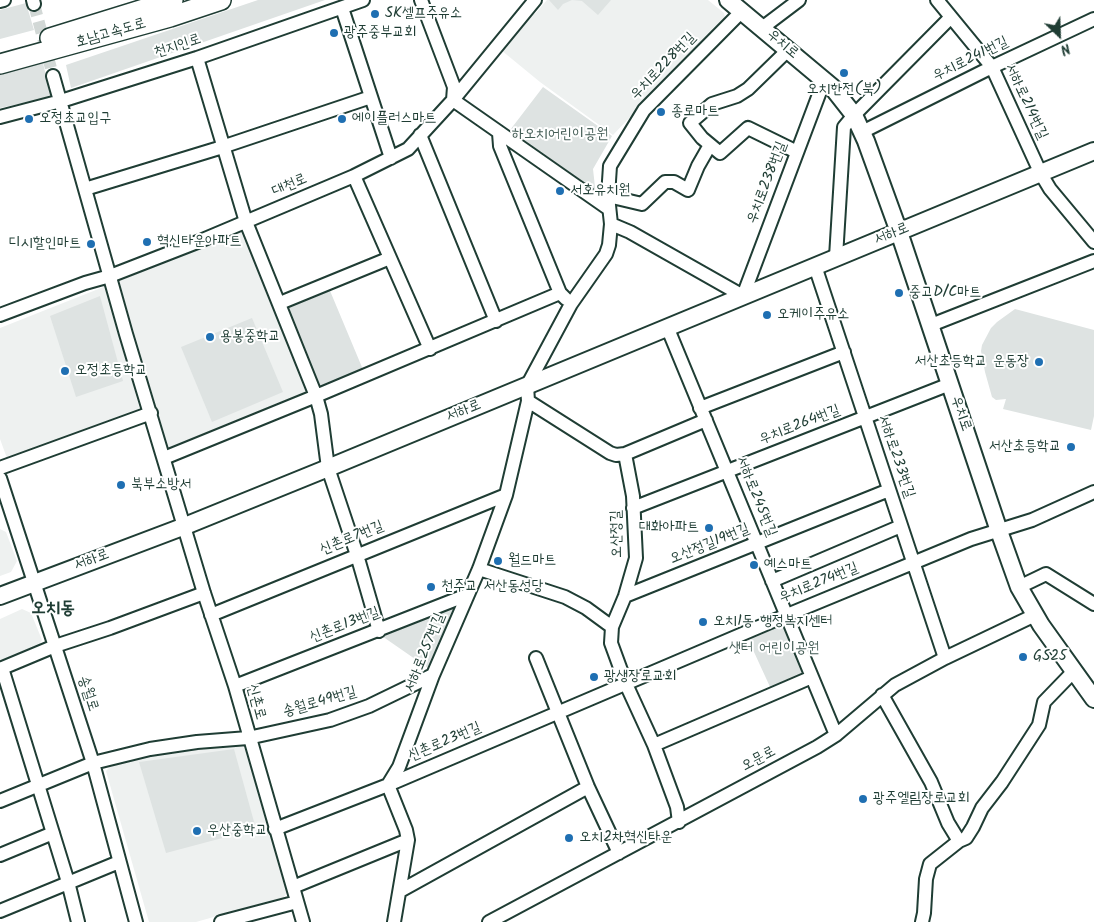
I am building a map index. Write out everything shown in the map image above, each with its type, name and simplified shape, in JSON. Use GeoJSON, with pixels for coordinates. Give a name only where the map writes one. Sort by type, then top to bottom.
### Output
{"type":"FeatureCollection","features":[{"type":"Feature","properties":{"kind":"highway","name":"호남고속도로"},"geometry":{"type":"LineString","coordinates":[[0,52],[174,0]]}},
{"type":"Feature","properties":{"kind":"highway","name":"호남고속도로"},"geometry":{"type":"LineString","coordinates":[[0,64],[152,22],[221,0]]}},
{"type":"Feature","properties":{"kind":"main road","name":"우치로"},"geometry":{"type":"LineString","coordinates":[[728,0],[824,81],[841,97],[854,115],[899,232],[1019,587],[1035,615],[1094,698]]}},
{"type":"Feature","properties":{"kind":"main road","name":"서하로"},"geometry":{"type":"LineString","coordinates":[[0,596],[185,526],[328,468],[527,393],[743,296],[1094,151]]}},
{"type":"Feature","properties":{"kind":"street"},"geometry":{"type":"LineString","coordinates":[[0,1],[4,0]]}},
{"type":"Feature","properties":{"kind":"street","name":"천지인로"},"geometry":{"type":"LineString","coordinates":[[0,117],[197,58],[363,0]]}},
{"type":"Feature","properties":{"kind":"street"},"geometry":{"type":"LineString","coordinates":[[421,0],[454,87],[453,100],[499,133],[608,203],[642,204],[664,182],[674,182],[688,190],[698,166],[710,145]]}},
{"type":"Feature","properties":{"kind":"street","name":"대천로"},"geometry":{"type":"LineString","coordinates":[[0,315],[85,283],[110,276],[246,222],[354,176],[408,149],[453,100],[535,0]]}},
{"type":"Feature","properties":{"kind":"street","name":"서하로214번길"},"geometry":{"type":"LineString","coordinates":[[937,0],[992,67],[1041,174]]}},
{"type":"Feature","properties":{"kind":"street"},"geometry":{"type":"LineString","coordinates":[[762,28],[798,1]]}},
{"type":"Feature","properties":{"kind":"street"},"geometry":{"type":"LineString","coordinates":[[342,8],[391,158]]}},
{"type":"Feature","properties":{"kind":"street","name":"우치로228번길"},"geometry":{"type":"LineString","coordinates":[[527,393],[571,304],[606,254],[611,224],[608,203],[610,166],[644,110],[741,12]]}},
{"type":"Feature","properties":{"kind":"street"},"geometry":{"type":"LineString","coordinates":[[836,257],[844,127],[951,18]]}},
{"type":"Feature","properties":{"kind":"street","name":"우치로241번길"},"geometry":{"type":"LineString","coordinates":[[862,132],[992,67],[1094,20]]}},
{"type":"Feature","properties":{"kind":"street"},"geometry":{"type":"LineString","coordinates":[[788,50],[748,89],[736,96],[712,104],[690,123],[710,145],[720,152],[748,128],[797,152]]}},
{"type":"Feature","properties":{"kind":"street"},"geometry":{"type":"LineString","coordinates":[[197,58],[246,222],[316,396],[321,414],[328,468],[357,555],[379,630]]}},
{"type":"Feature","properties":{"kind":"street"},"geometry":{"type":"LineString","coordinates":[[53,76],[110,276],[185,526]]}},
{"type":"Feature","properties":{"kind":"street","name":"우치로238번길"},"geometry":{"type":"LineString","coordinates":[[743,296],[824,81]]}},
{"type":"Feature","properties":{"kind":"street"},"geometry":{"type":"LineString","coordinates":[[85,189],[223,147],[371,97]]}},
{"type":"Feature","properties":{"kind":"street"},"geometry":{"type":"LineString","coordinates":[[499,133],[500,146],[560,293],[571,304]]}},
{"type":"Feature","properties":{"kind":"street"},"geometry":{"type":"LineString","coordinates":[[420,135],[496,321]]}},
{"type":"Feature","properties":{"kind":"street"},"geometry":{"type":"LineString","coordinates":[[1041,174],[1050,189],[1094,242]]}},
{"type":"Feature","properties":{"kind":"street"},"geometry":{"type":"LineString","coordinates":[[354,176],[430,349]]}},
{"type":"Feature","properties":{"kind":"street"},"geometry":{"type":"LineString","coordinates":[[611,224],[630,232],[743,296]]}},
{"type":"Feature","properties":{"kind":"street"},"geometry":{"type":"LineString","coordinates":[[280,303],[390,258]]}},
{"type":"Feature","properties":{"kind":"street"},"geometry":{"type":"LineString","coordinates":[[931,325],[1094,261]]}},
{"type":"Feature","properties":{"kind":"street","name":"서하로233번길"},"geometry":{"type":"LineString","coordinates":[[815,266],[945,658]]}},
{"type":"Feature","properties":{"kind":"street"},"geometry":{"type":"LineString","coordinates":[[164,458],[430,349],[560,293]]}},
{"type":"Feature","properties":{"kind":"street","name":"서하로245번길"},"geometry":{"type":"LineString","coordinates":[[668,329],[836,735]]}},
{"type":"Feature","properties":{"kind":"street"},"geometry":{"type":"LineString","coordinates":[[700,408],[844,352]]}},
{"type":"Feature","properties":{"kind":"street","name":"우치로264번길"},"geometry":{"type":"LineString","coordinates":[[634,508],[950,384]]}},
{"type":"Feature","properties":{"kind":"street"},"geometry":{"type":"LineString","coordinates":[[527,393],[610,453],[616,455],[625,454],[706,420]]}},
{"type":"Feature","properties":{"kind":"street","name":"서하로257번길"},"geometry":{"type":"LineString","coordinates":[[388,785],[399,767],[433,675],[479,569],[506,495],[527,393]]}},
{"type":"Feature","properties":{"kind":"street"},"geometry":{"type":"LineString","coordinates":[[0,468],[151,414]]}},
{"type":"Feature","properties":{"kind":"street","name":"오산정길"},"geometry":{"type":"LineString","coordinates":[[625,454],[633,496],[636,558],[625,596],[612,627],[611,643],[626,684],[654,744],[678,807],[679,822]]}},
{"type":"Feature","properties":{"kind":"street","name":"송월로"},"geometry":{"type":"LineString","coordinates":[[0,478],[93,763],[136,922]]}},
{"type":"Feature","properties":{"kind":"street","name":"오산정길19번길"},"geometry":{"type":"LineString","coordinates":[[625,596],[889,490]]}},
{"type":"Feature","properties":{"kind":"street","name":"우치로274번길"},"geometry":{"type":"LineString","coordinates":[[626,684],[786,615],[914,564],[980,535],[1032,520],[1094,492]]}},
{"type":"Feature","properties":{"kind":"street","name":"신촌로7번길"},"geometry":{"type":"LineString","coordinates":[[211,615],[506,495]]}},
{"type":"Feature","properties":{"kind":"street"},"geometry":{"type":"LineString","coordinates":[[0,524],[13,518]]}},
{"type":"Feature","properties":{"kind":"street","name":"신촌로"},"geometry":{"type":"LineString","coordinates":[[185,526],[204,593],[235,686],[248,738],[303,922]]}},
{"type":"Feature","properties":{"kind":"street"},"geometry":{"type":"LineString","coordinates":[[772,582],[902,526]]}},
{"type":"Feature","properties":{"kind":"street"},"geometry":{"type":"LineString","coordinates":[[479,569],[565,597],[586,608],[612,627]]}},
{"type":"Feature","properties":{"kind":"street"},"geometry":{"type":"LineString","coordinates":[[1019,587],[1046,574],[1094,604]]}},
{"type":"Feature","properties":{"kind":"street"},"geometry":{"type":"LineString","coordinates":[[78,922],[39,786],[1,668],[55,646],[204,593]]}},
{"type":"Feature","properties":{"kind":"street","name":"신촌로13번길"},"geometry":{"type":"LineString","coordinates":[[235,686],[467,595]]}},
{"type":"Feature","properties":{"kind":"street","name":"오문로"},"geometry":{"type":"LineString","coordinates":[[488,922],[817,747],[836,735],[895,685],[945,658],[1035,615]]}},
{"type":"Feature","properties":{"kind":"street"},"geometry":{"type":"LineString","coordinates":[[536,658],[588,787],[619,853]]}},
{"type":"Feature","properties":{"kind":"street"},"geometry":{"type":"LineString","coordinates":[[922,922],[926,879],[930,864],[959,841],[966,838],[982,808],[1002,782],[1039,725],[1044,702],[1074,671]]}},
{"type":"Feature","properties":{"kind":"street","name":"송월로49번길"},"geometry":{"type":"LineString","coordinates":[[0,801],[93,763],[150,749],[196,742],[248,738],[350,714],[433,675]]}},
{"type":"Feature","properties":{"kind":"street"},"geometry":{"type":"LineString","coordinates":[[654,744],[812,677]]}},
{"type":"Feature","properties":{"kind":"street","name":"신촌로23번길"},"geometry":{"type":"LineString","coordinates":[[275,829],[388,785],[626,684]]}},
{"type":"Feature","properties":{"kind":"street"},"geometry":{"type":"LineString","coordinates":[[882,695],[931,782],[948,823],[959,841]]}},
{"type":"Feature","properties":{"kind":"street"},"geometry":{"type":"LineString","coordinates":[[388,785],[406,830],[408,840],[394,922]]}},
{"type":"Feature","properties":{"kind":"street"},"geometry":{"type":"LineString","coordinates":[[400,891],[588,787]]}},
{"type":"Feature","properties":{"kind":"street"},"geometry":{"type":"LineString","coordinates":[[0,856],[53,834]]}},
{"type":"Feature","properties":{"kind":"street"},"geometry":{"type":"LineString","coordinates":[[292,888],[408,840]]}},
{"type":"Feature","properties":{"kind":"street"},"geometry":{"type":"LineString","coordinates":[[0,911],[119,862]]}},
{"type":"Feature","properties":{"kind":"street"},"geometry":{"type":"LineString","coordinates":[[221,922],[297,902]]}},
{"type":"Feature","properties":{"kind":"shaded area"},"geometry":{"type":"Polygon","coordinates":[[[547,0],[708,0],[724,13],[725,17],[613,135],[540,82],[501,50],[532,12],[535,14],[547,0]]]}},
{"type":"Feature","properties":{"kind":"shaded area","name":"용봉중학교"},"geometry":{"type":"Polygon","coordinates":[[[241,232],[308,393],[169,451],[119,281],[241,232]]]}},
{"type":"Feature","properties":{"kind":"shaded area","name":"오정초등학교"},"geometry":{"type":"Polygon","coordinates":[[[106,286],[141,414],[8,461],[0,439],[0,328],[106,286]]]}},
{"type":"Feature","properties":{"kind":"shaded area"},"geometry":{"type":"Polygon","coordinates":[[[0,529],[6,532],[17,561],[11,572],[0,576],[0,529]]]}},
{"type":"Feature","properties":{"kind":"shaded area"},"geometry":{"type":"Polygon","coordinates":[[[22,609],[31,613],[42,640],[37,649],[0,664],[0,619],[22,609]]]}},
{"type":"Feature","properties":{"kind":"shaded area","name":"우산중학교"},"geometry":{"type":"Polygon","coordinates":[[[240,745],[247,750],[287,892],[284,897],[196,922],[149,922],[106,771],[110,767],[130,760],[161,754],[240,745]]]}},
{"type":"Feature","properties":{"kind":"green space"},"geometry":{"type":"Polygon","coordinates":[[[258,0],[325,0],[71,88],[66,65],[258,0]]]}},
{"type":"Feature","properties":{"kind":"green space"},"geometry":{"type":"Polygon","coordinates":[[[549,0],[572,0],[563,4],[558,10],[549,0]]]}},
{"type":"Feature","properties":{"kind":"green space"},"geometry":{"type":"Polygon","coordinates":[[[572,0],[611,0],[598,15],[582,1],[572,0]]]}},
{"type":"Feature","properties":{"kind":"green space"},"geometry":{"type":"Polygon","coordinates":[[[26,3],[34,30],[0,39],[0,10],[26,3]]]}},
{"type":"Feature","properties":{"kind":"green space"},"geometry":{"type":"Polygon","coordinates":[[[43,63],[51,97],[0,108],[0,73],[43,63]]]}},
{"type":"Feature","properties":{"kind":"green space","name":"하오치어린이공원"},"geometry":{"type":"Polygon","coordinates":[[[543,87],[612,136],[593,169],[596,196],[507,134],[543,87]]]}},
{"type":"Feature","properties":{"kind":"green space"},"geometry":{"type":"Polygon","coordinates":[[[328,286],[364,372],[317,391],[284,308],[328,286]]]}},
{"type":"Feature","properties":{"kind":"green space"},"geometry":{"type":"Polygon","coordinates":[[[100,296],[123,381],[76,397],[50,316],[100,296]]]}},
{"type":"Feature","properties":{"kind":"green space","name":"서산초등학교 운동장"},"geometry":{"type":"Polygon","coordinates":[[[1015,309],[1094,330],[1094,416],[1091,430],[1003,409],[1006,399],[996,400],[992,397],[985,372],[981,351],[982,345],[991,328],[1015,309]]]}},
{"type":"Feature","properties":{"kind":"green space"},"geometry":{"type":"Polygon","coordinates":[[[252,318],[283,392],[212,422],[181,347],[252,318]]]}},
{"type":"Feature","properties":{"kind":"green space"},"geometry":{"type":"Polygon","coordinates":[[[460,602],[428,668],[379,634],[460,602]]]}},
{"type":"Feature","properties":{"kind":"green space","name":"샛터 어린이공원"},"geometry":{"type":"Polygon","coordinates":[[[784,623],[806,674],[771,689],[748,639],[784,623]]]}},
{"type":"Feature","properties":{"kind":"green space"},"geometry":{"type":"Polygon","coordinates":[[[234,749],[256,829],[166,853],[139,762],[234,749]]]}},
{"type":"Feature","properties":{"kind":"tunnel"},"geometry":{"type":"LineString","coordinates":[[34,4],[53,76]]}},
{"type":"Feature","properties":{"kind":"place","name":"SK셀프주유소"},"geometry":{"type":"Point","coordinates":[375,14]}},
{"type":"Feature","properties":{"kind":"place","name":"광주중부교회"},"geometry":{"type":"Point","coordinates":[334,33]}},
{"type":"Feature","properties":{"kind":"place","name":"오치한전(북)"},"geometry":{"type":"Point","coordinates":[844,73]}},
{"type":"Feature","properties":{"kind":"place","name":"종로마트"},"geometry":{"type":"Point","coordinates":[661,112]}},
{"type":"Feature","properties":{"kind":"place","name":"오정초교입구"},"geometry":{"type":"Point","coordinates":[29,119]}},
{"type":"Feature","properties":{"kind":"place","name":"에이플러스마트"},"geometry":{"type":"Point","coordinates":[342,119]}},
{"type":"Feature","properties":{"kind":"place","name":"서호유치원"},"geometry":{"type":"Point","coordinates":[560,191]}},
{"type":"Feature","properties":{"kind":"place","name":"혁신타운아파트"},"geometry":{"type":"Point","coordinates":[147,242]}},
{"type":"Feature","properties":{"kind":"place","name":"디시할인마트"},"geometry":{"type":"Point","coordinates":[91,244]}},
{"type":"Feature","properties":{"kind":"place","name":"중고D/C마트"},"geometry":{"type":"Point","coordinates":[899,293]}},
{"type":"Feature","properties":{"kind":"place","name":"오케이주유소"},"geometry":{"type":"Point","coordinates":[767,315]}},
{"type":"Feature","properties":{"kind":"place","name":"용봉중학교"},"geometry":{"type":"Point","coordinates":[210,337]}},
{"type":"Feature","properties":{"kind":"place","name":"서산초등학교 운동장"},"geometry":{"type":"Point","coordinates":[1039,362]}},
{"type":"Feature","properties":{"kind":"place","name":"오정초등학교"},"geometry":{"type":"Point","coordinates":[65,371]}},
{"type":"Feature","properties":{"kind":"place","name":"서산초등학교"},"geometry":{"type":"Point","coordinates":[1071,447]}},
{"type":"Feature","properties":{"kind":"place","name":"북부소방서"},"geometry":{"type":"Point","coordinates":[121,485]}},
{"type":"Feature","properties":{"kind":"place","name":"대화아파트"},"geometry":{"type":"Point","coordinates":[709,528]}},
{"type":"Feature","properties":{"kind":"place","name":"월드마트"},"geometry":{"type":"Point","coordinates":[498,561]}},
{"type":"Feature","properties":{"kind":"place","name":"예스마트"},"geometry":{"type":"Point","coordinates":[754,565]}},
{"type":"Feature","properties":{"kind":"place","name":"천주교 서산동성당"},"geometry":{"type":"Point","coordinates":[431,587]}},
{"type":"Feature","properties":{"kind":"place","name":"오치1동 행정복지센터"},"geometry":{"type":"Point","coordinates":[703,622]}},
{"type":"Feature","properties":{"kind":"place","name":"GS25"},"geometry":{"type":"Point","coordinates":[1023,657]}},
{"type":"Feature","properties":{"kind":"place","name":"광생장로교회"},"geometry":{"type":"Point","coordinates":[594,677]}},
{"type":"Feature","properties":{"kind":"place","name":"광주엘림장로교회"},"geometry":{"type":"Point","coordinates":[863,799]}},
{"type":"Feature","properties":{"kind":"place","name":"우산중학교"},"geometry":{"type":"Point","coordinates":[197,831]}},
{"type":"Feature","properties":{"kind":"place","name":"오치2차혁신타운"},"geometry":{"type":"Point","coordinates":[569,838]}},
{"type":"Feature","properties":{"kind":"district","name":"오치동"},"geometry":{"type":"Point","coordinates":[53,610]}}]}
